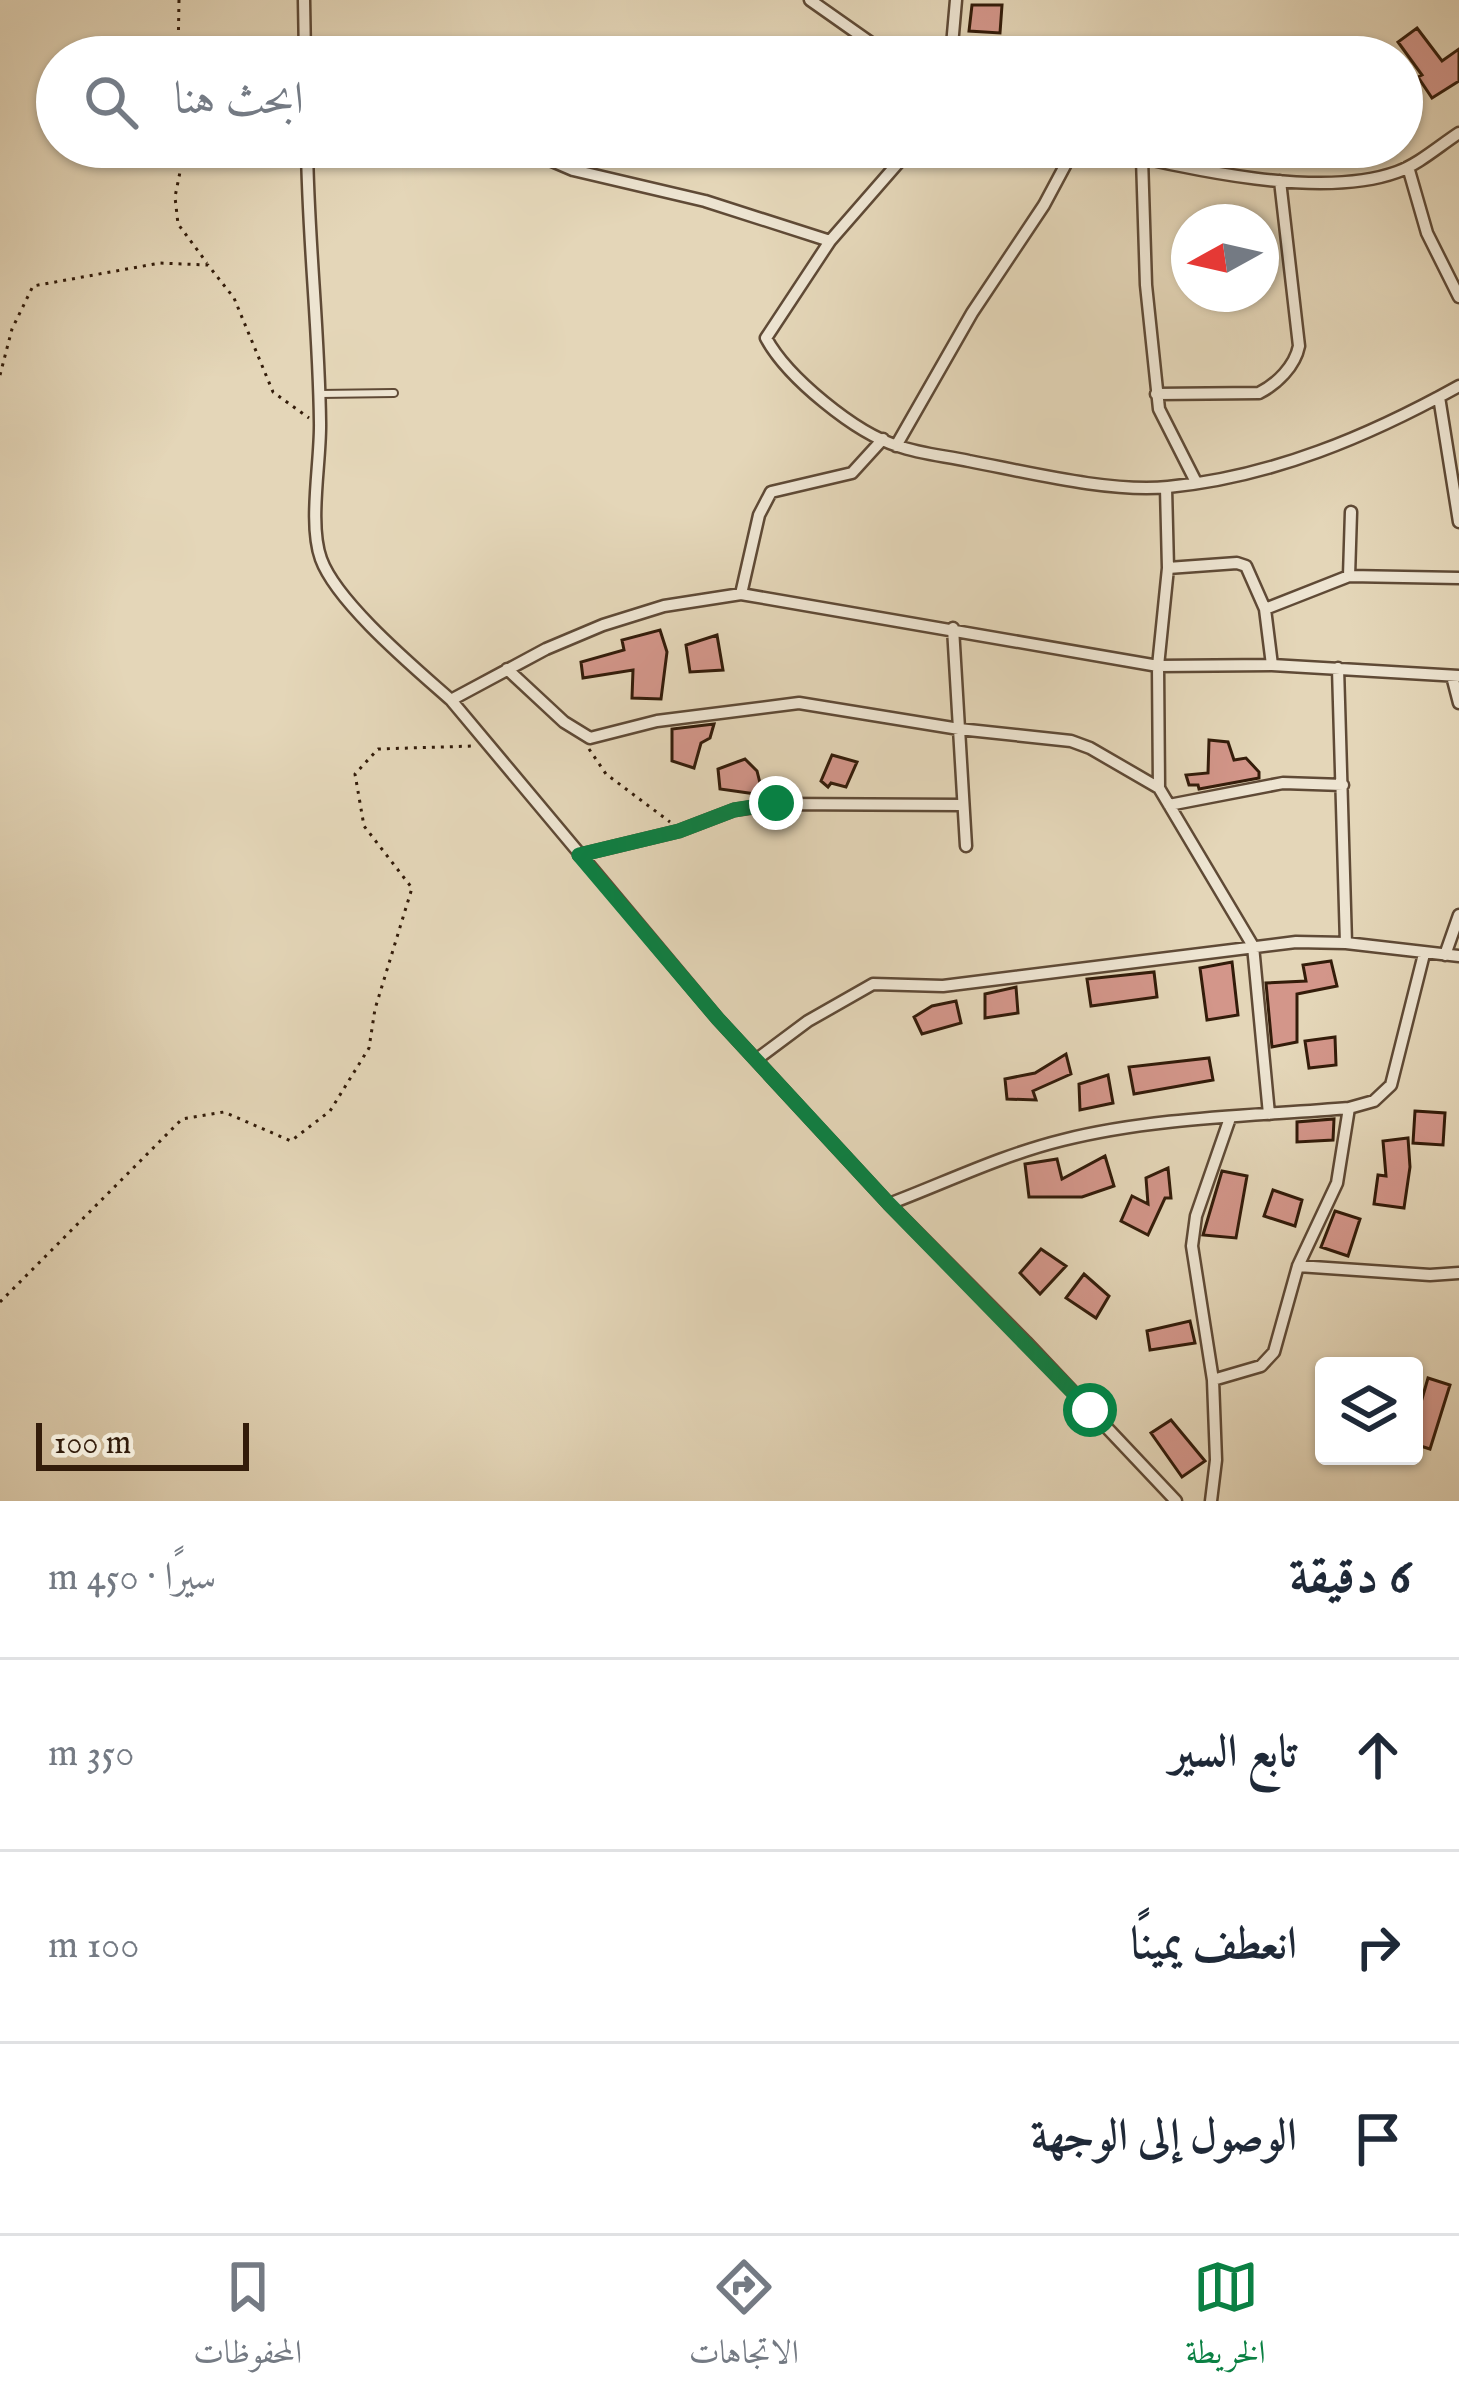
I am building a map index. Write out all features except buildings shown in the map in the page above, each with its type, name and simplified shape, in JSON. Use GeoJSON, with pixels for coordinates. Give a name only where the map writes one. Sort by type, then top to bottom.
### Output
{"type":"FeatureCollection","features":[{"type":"Feature","properties":{"kind":"street"},"geometry":{"type":"LineString","coordinates":[[304,0],[305,36]]}},
{"type":"Feature","properties":{"kind":"street"},"geometry":{"type":"LineString","coordinates":[[810,0],[861,36]]}},
{"type":"Feature","properties":{"kind":"street"},"geometry":{"type":"LineString","coordinates":[[953,36],[956,0]]}},
{"type":"Feature","properties":{"kind":"street"},"geometry":{"type":"LineString","coordinates":[[1423,157],[1459,133]]}},
{"type":"Feature","properties":{"kind":"street"},"geometry":{"type":"LineString","coordinates":[[307,168],[320,394],[317,530],[323,564],[392,646],[451,700],[579,855],[889,1204],[1176,1501]]}},
{"type":"Feature","properties":{"kind":"street"},"geometry":{"type":"LineString","coordinates":[[568,168],[705,201],[830,241]]}},
{"type":"Feature","properties":{"kind":"street"},"geometry":{"type":"LineString","coordinates":[[894,168],[830,241],[766,341],[813,391],[896,446],[1025,472],[1166,488],[1274,466],[1333,448],[1459,386]]}},
{"type":"Feature","properties":{"kind":"street"},"geometry":{"type":"LineString","coordinates":[[896,446],[972,313],[1064,168]]}},
{"type":"Feature","properties":{"kind":"street"},"geometry":{"type":"LineString","coordinates":[[1142,168],[1156,394],[1162,419],[1196,482]]}},
{"type":"Feature","properties":{"kind":"street"},"geometry":{"type":"LineString","coordinates":[[1202,168],[1280,181],[1359,180],[1404,168]]}},
{"type":"Feature","properties":{"kind":"street"},"geometry":{"type":"LineString","coordinates":[[1408,168],[1426,233],[1459,297]]}},
{"type":"Feature","properties":{"kind":"street"},"geometry":{"type":"LineString","coordinates":[[1156,394],[1259,393],[1272,386],[1296,358],[1299,346],[1280,181]]}},
{"type":"Feature","properties":{"kind":"street"},"geometry":{"type":"LineString","coordinates":[[1439,397],[1459,522]]}},
{"type":"Feature","properties":{"kind":"street"},"geometry":{"type":"LineString","coordinates":[[741,594],[759,515],[771,492],[851,473],[883,439]]}},
{"type":"Feature","properties":{"kind":"street"},"geometry":{"type":"LineString","coordinates":[[1166,488],[1168,568],[1158,666],[1159,788],[1253,946],[1269,1114]]}},
{"type":"Feature","properties":{"kind":"street"},"geometry":{"type":"LineString","coordinates":[[1349,576],[1352,512]]}},
{"type":"Feature","properties":{"kind":"street"},"geometry":{"type":"LineString","coordinates":[[1168,568],[1243,564],[1265,609],[1272,665]]}},
{"type":"Feature","properties":{"kind":"street"},"geometry":{"type":"LineString","coordinates":[[1265,609],[1349,576],[1459,578]]}},
{"type":"Feature","properties":{"kind":"street"},"geometry":{"type":"LineString","coordinates":[[451,700],[603,625],[682,602],[741,594],[1158,666],[1272,665],[1455,676],[1459,703]]}},
{"type":"Feature","properties":{"kind":"street"},"geometry":{"type":"LineString","coordinates":[[953,628],[966,847]]}},
{"type":"Feature","properties":{"kind":"street"},"geometry":{"type":"LineString","coordinates":[[1338,668],[1346,943]]}},
{"type":"Feature","properties":{"kind":"street"},"geometry":{"type":"LineString","coordinates":[[507,669],[584,736],[657,721],[799,704],[1071,741],[1159,788]]}},
{"type":"Feature","properties":{"kind":"street"},"geometry":{"type":"LineString","coordinates":[[1169,805],[1283,784],[1343,785]]}},
{"type":"Feature","properties":{"kind":"street"},"geometry":{"type":"LineString","coordinates":[[579,855],[679,831],[734,810],[776,803],[963,805]]}},
{"type":"Feature","properties":{"kind":"street"},"geometry":{"type":"LineString","coordinates":[[757,1059],[808,1021],[873,984],[943,986],[1253,946],[1346,943],[1452,955],[1459,916]]}},
{"type":"Feature","properties":{"kind":"street"},"geometry":{"type":"LineString","coordinates":[[889,1204],[983,1165],[1065,1139],[1349,1108],[1374,1101],[1391,1085],[1424,954]]}},
{"type":"Feature","properties":{"kind":"street"},"geometry":{"type":"LineString","coordinates":[[1213,1380],[1270,1359],[1298,1266],[1336,1183],[1349,1108]]}},
{"type":"Feature","properties":{"kind":"street"},"geometry":{"type":"LineString","coordinates":[[1211,1501],[1216,1471],[1213,1380],[1192,1246],[1196,1216],[1230,1118]]}},
{"type":"Feature","properties":{"kind":"street"},"geometry":{"type":"LineString","coordinates":[[1298,1266],[1459,1273]]}},
{"type":"Feature","properties":{"kind":"lane"},"geometry":{"type":"LineString","coordinates":[[320,394],[394,393]]}},
{"type":"Feature","properties":{"kind":"path"},"geometry":{"type":"LineString","coordinates":[[178,0],[178,36]]}},
{"type":"Feature","properties":{"kind":"path"},"geometry":{"type":"LineString","coordinates":[[181,168],[175,197],[178,224],[234,298],[273,392],[320,427]]}},
{"type":"Feature","properties":{"kind":"path"},"geometry":{"type":"LineString","coordinates":[[0,375],[12,329],[33,286],[160,263],[208,265]]}},
{"type":"Feature","properties":{"kind":"path"},"geometry":{"type":"LineString","coordinates":[[584,736],[606,774],[679,831]]}},
{"type":"Feature","properties":{"kind":"path"},"geometry":{"type":"LineString","coordinates":[[0,1302],[182,1119],[224,1112],[291,1141],[331,1111],[369,1048],[374,1009],[412,889],[364,826],[355,774],[378,749],[487,745]]}},
{"type":"Feature","properties":{"kind":"route"},"geometry":{"type":"LineString","coordinates":[[776,803],[734,810],[679,831],[579,855],[718,1019],[889,1204],[1090,1410]]}}]}
